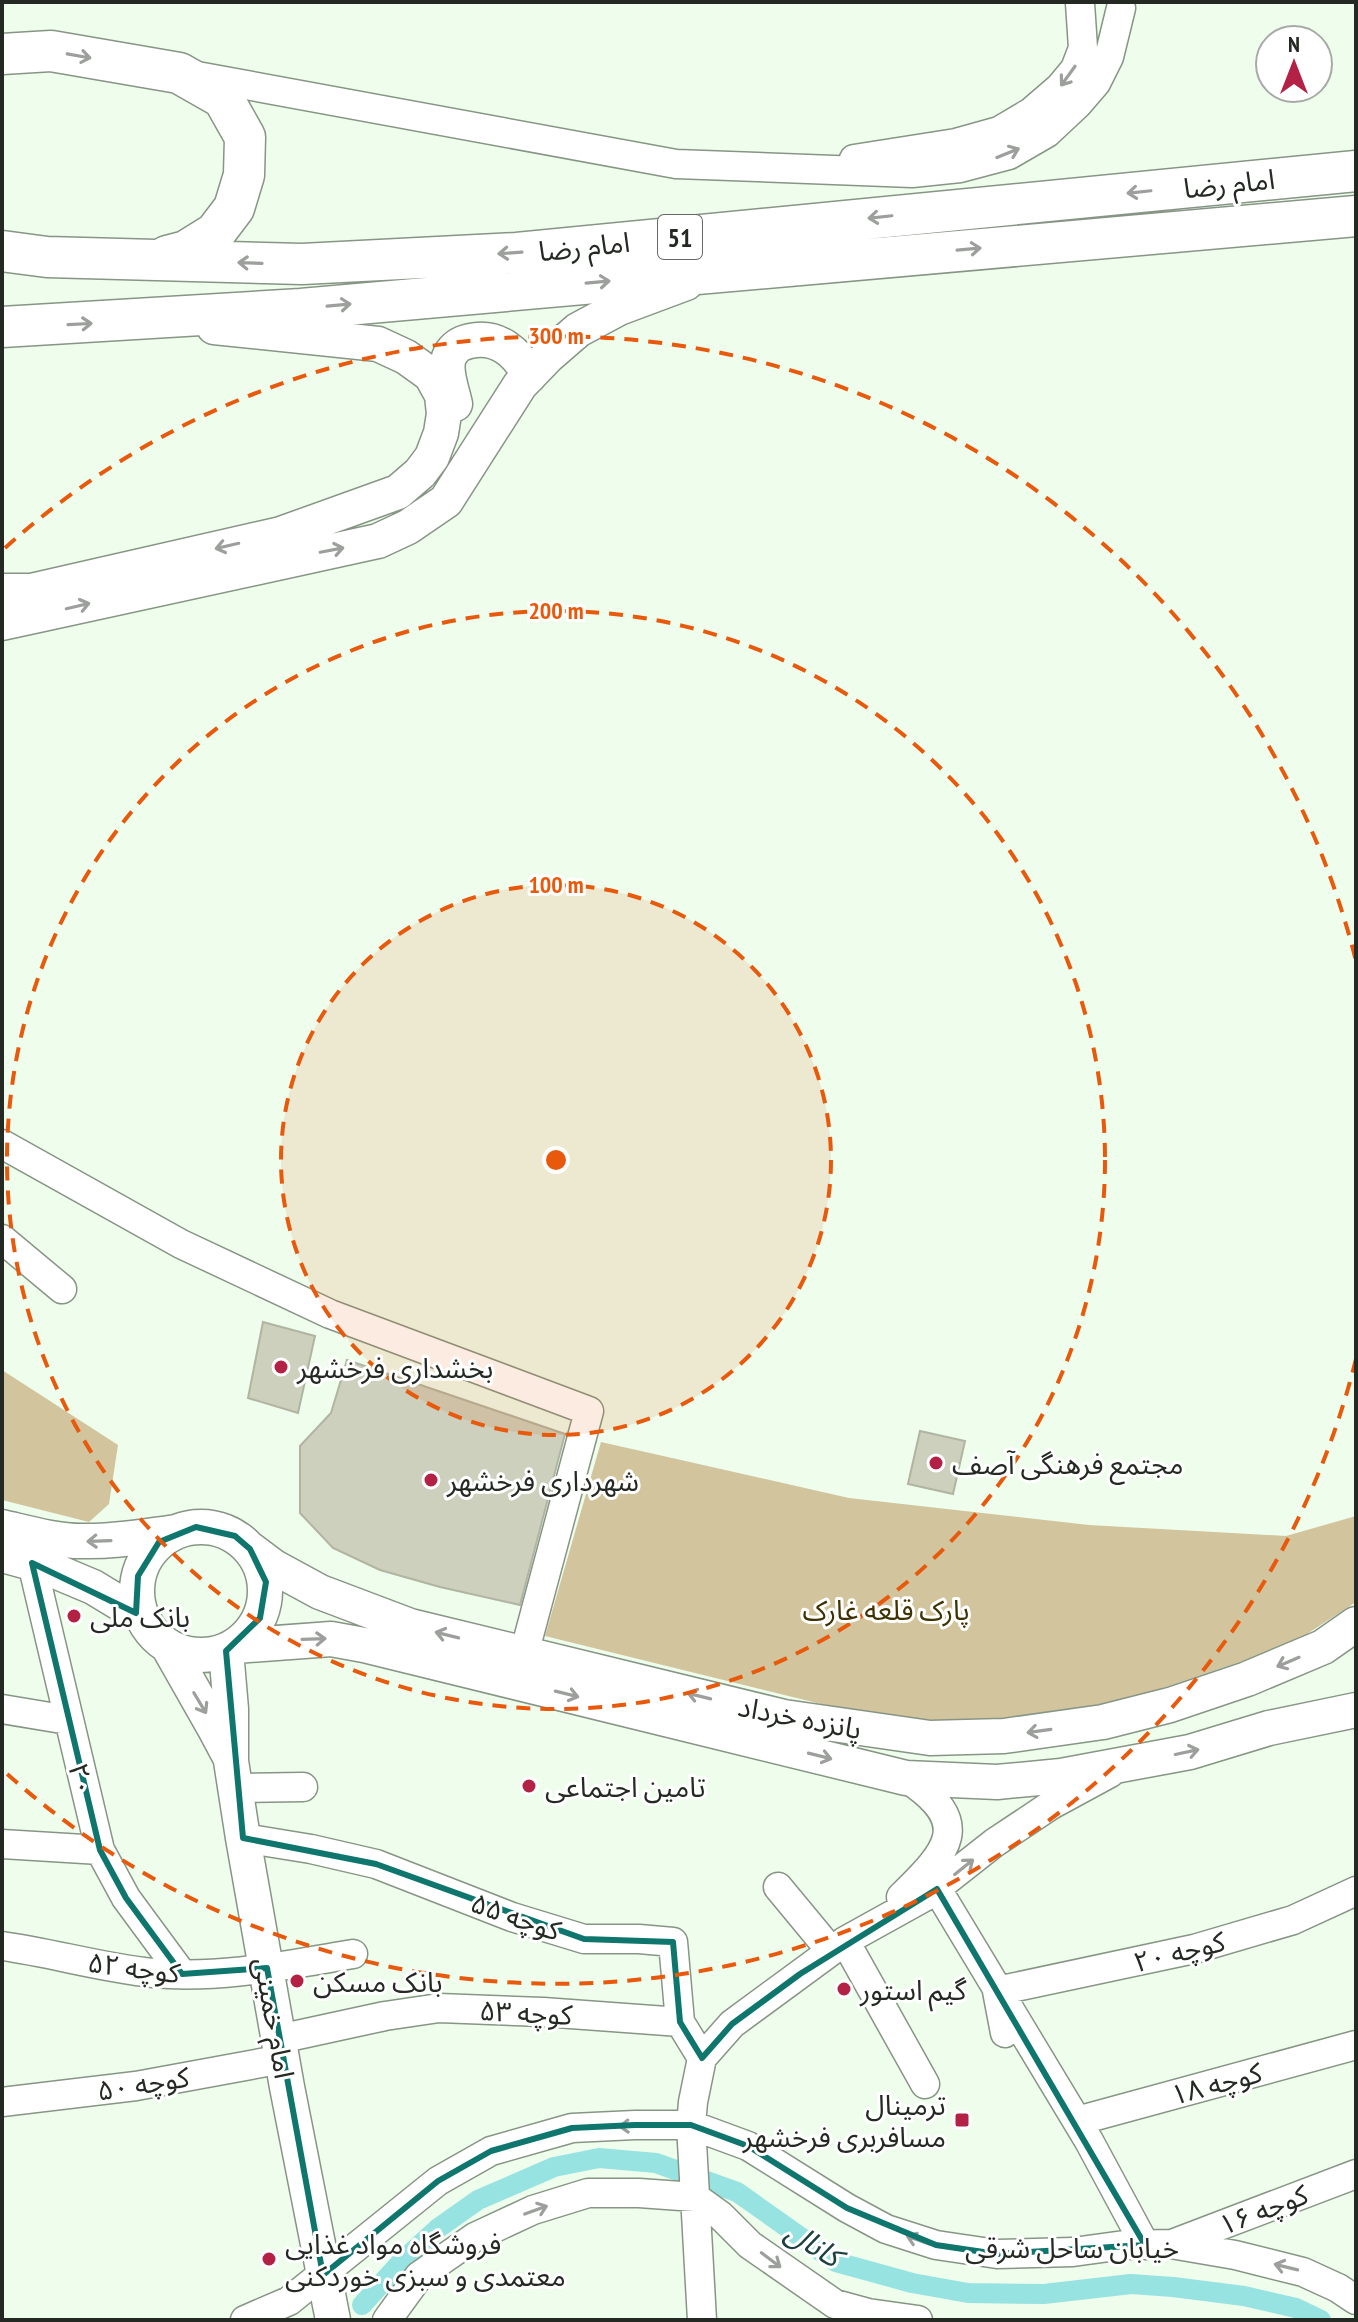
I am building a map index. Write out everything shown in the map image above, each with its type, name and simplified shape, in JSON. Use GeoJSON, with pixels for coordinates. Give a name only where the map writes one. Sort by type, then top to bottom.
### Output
{"type":"FeatureCollection","features":[{"type":"Feature","properties":{"kind":"highway"},"geometry":{"type":"LineString","coordinates":[[2,54],[51,51],[179,73],[223,98],[245,137],[244,175],[234,208],[215,233],[186,251],[151,260]]}},
{"type":"Feature","properties":{"kind":"highway","name":"امام رضا"},"geometry":{"type":"LineString","coordinates":[[2,251],[47,257],[302,264],[517,253],[1356,171]]}},
{"type":"Feature","properties":{"kind":"highway","name":"امام رضا"},"geometry":{"type":"LineString","coordinates":[[2,327],[301,309],[1356,216]]}},
{"type":"Feature","properties":{"kind":"main road"},"geometry":{"type":"LineString","coordinates":[[2,623],[378,541],[446,501],[520,385],[578,330],[619,308],[687,283],[742,269]]}},
{"type":"Feature","properties":{"kind":"main road"},"geometry":{"type":"LineString","coordinates":[[146,320],[378,344],[406,357],[431,375],[442,395],[444,414],[432,457],[420,473],[398,492],[281,534]]}},
{"type":"Feature","properties":{"kind":"main road"},"geometry":{"type":"LineString","coordinates":[[2,591],[31,591],[281,534],[402,512],[428,494],[451,459],[457,437],[457,413],[448,372],[449,356],[459,343],[477,339],[496,341],[523,362],[529,376]]}},
{"type":"Feature","properties":{"kind":"main road"},"geometry":{"type":"LineString","coordinates":[[2,1527],[46,1538],[80,1541],[122,1540],[196,1527],[216,1528],[235,1536],[250,1549],[266,1582],[260,1618],[250,1634],[231,1648],[207,1656],[186,1654],[168,1646],[152,1633],[141,1616],[137,1597],[138,1576],[146,1558],[159,1542],[176,1532]]}},
{"type":"Feature","properties":{"kind":"main road","name":"پانزده خرداد"},"geometry":{"type":"LineString","coordinates":[[250,1549],[274,1567],[333,1597],[410,1626],[784,1717],[930,1738],[989,1736],[1103,1722],[1170,1705],[1247,1679],[1323,1647],[1356,1624]]}},
{"type":"Feature","properties":{"kind":"main road"},"geometry":{"type":"LineString","coordinates":[[17,1559],[93,1587],[141,1616]]}},
{"type":"Feature","properties":{"kind":"main road","name":"پانزده خرداد"},"geometry":{"type":"LineString","coordinates":[[231,1648],[331,1639],[364,1645],[906,1778],[997,1782],[1061,1776],[1190,1752],[1269,1728],[1356,1710]]}},
{"type":"Feature","properties":{"kind":"main road","name":"امام خمینی"},"geometry":{"type":"LineString","coordinates":[[168,1646],[214,1727],[234,1774]]}},
{"type":"Feature","properties":{"kind":"main road","name":"امام خمینی"},"geometry":{"type":"LineString","coordinates":[[231,1648],[234,1774],[243,1838],[328,2296]]}},
{"type":"Feature","properties":{"kind":"street"},"geometry":{"type":"LineString","coordinates":[[793,169],[956,143],[999,131],[1031,112],[1075,69],[1083,48],[1080,2],[1106,9],[1132,5]]}},
{"type":"Feature","properties":{"kind":"street"},"geometry":{"type":"LineString","coordinates":[[179,73],[676,164],[912,173],[960,168],[1009,155],[1047,133],[1096,83],[1132,5]]}},
{"type":"Feature","properties":{"kind":"street"},"geometry":{"type":"LineString","coordinates":[[2,1144],[181,1244],[330,1314],[589,1411],[524,1654]]}},
{"type":"Feature","properties":{"kind":"street"},"geometry":{"type":"LineString","coordinates":[[2,1239],[62,1289]]}},
{"type":"Feature","properties":{"kind":"street","name":"۲۰"},"geometry":{"type":"LineString","coordinates":[[17,1559],[68,1720],[100,1850],[126,1898],[182,1974]]}},
{"type":"Feature","properties":{"kind":"street"},"geometry":{"type":"LineString","coordinates":[[2,1709],[68,1720]]}},
{"type":"Feature","properties":{"kind":"street"},"geometry":{"type":"LineString","coordinates":[[702,2320],[692,2134],[693,2102],[702,2058],[732,2024],[838,1946],[937,1889],[994,1843],[1051,1805],[1131,1762]]}},
{"type":"Feature","properties":{"kind":"street"},"geometry":{"type":"LineString","coordinates":[[234,1774],[303,1787]]}},
{"type":"Feature","properties":{"kind":"street"},"geometry":{"type":"LineString","coordinates":[[875,1923],[934,1865],[948,1833],[938,1802],[906,1778]]}},
{"type":"Feature","properties":{"kind":"street","name":"کوچه ۵۵"},"geometry":{"type":"LineString","coordinates":[[243,1838],[376,1864],[512,1917],[584,1939],[673,1942],[680,2022],[702,2058]]}},
{"type":"Feature","properties":{"kind":"street"},"geometry":{"type":"LineString","coordinates":[[2,1844],[100,1850]]}},
{"type":"Feature","properties":{"kind":"street"},"geometry":{"type":"LineString","coordinates":[[778,1887],[838,1946],[925,2084]]}},
{"type":"Feature","properties":{"kind":"street"},"geometry":{"type":"LineString","coordinates":[[937,1889],[1077,2121],[1158,2244]]}},
{"type":"Feature","properties":{"kind":"street","name":"کوچه ۲۰"},"geometry":{"type":"LineString","coordinates":[[997,1991],[1194,1949],[1293,1920],[1356,1891]]}},
{"type":"Feature","properties":{"kind":"street","name":"کوچه ۵۲"},"geometry":{"type":"LineString","coordinates":[[2,1946],[152,1973],[208,1975],[353,1954]]}},
{"type":"Feature","properties":{"kind":"street"},"geometry":{"type":"LineString","coordinates":[[997,1991],[1005,2033]]}},
{"type":"Feature","properties":{"kind":"street","name":"کوچه ۵۳"},"geometry":{"type":"LineString","coordinates":[[281,2049],[371,2019],[439,2008],[680,2022]]}},
{"type":"Feature","properties":{"kind":"street","name":"کوچه ۱۸"},"geometry":{"type":"LineString","coordinates":[[1077,2121],[1356,2045]]}},
{"type":"Feature","properties":{"kind":"street","name":"کوچه ۵۰"},"geometry":{"type":"LineString","coordinates":[[2,2102],[136,2086],[281,2049]]}},
{"type":"Feature","properties":{"kind":"street","name":"خیابان ساحل شرقی"},"geometry":{"type":"LineString","coordinates":[[245,2320],[289,2301],[328,2296],[438,2181],[491,2151],[572,2128],[692,2134],[748,2146],[886,2229],[936,2245],[997,2254],[1073,2252],[1158,2244],[1235,2255],[1303,2272],[1350,2289]]}},
{"type":"Feature","properties":{"kind":"street","name":"کوچه ۱۶"},"geometry":{"type":"LineString","coordinates":[[1158,2244],[1356,2174]]}},
{"type":"Feature","properties":{"kind":"street"},"geometry":{"type":"LineString","coordinates":[[387,2320],[419,2276],[475,2237],[533,2210],[588,2193],[695,2197],[720,2215],[750,2245],[835,2304],[868,2313],[918,2320]]}},
{"type":"Feature","properties":{"kind":"highlighted area"},"geometry":{"type":"Polygon","coordinates":[[[196,1527],[235,1536],[250,1549],[266,1582],[260,1618],[226,1651],[243,1838],[376,1864],[584,1939],[673,1942],[680,2022],[702,2058],[732,2024],[800,1974],[937,1889],[1145,2245],[997,2254],[936,2245],[847,2208],[748,2146],[691,2125],[635,2125],[572,2128],[491,2151],[438,2181],[323,2275],[267,1968],[182,1974],[126,1898],[100,1850],[32,1563],[136,1613],[138,1576],[159,1542],[196,1527]]]}},
{"type":"Feature","properties":{"kind":"green space"},"geometry":{"type":"Polygon","coordinates":[[[2,1370],[118,1445],[109,1504],[89,1522],[2,1500],[2,1370]]]}},
{"type":"Feature","properties":{"kind":"green space","name":"پارک قلعه غارک"},"geometry":{"type":"Polygon","coordinates":[[[601,1442],[849,1498],[1089,1525],[1286,1536],[1356,1516],[1356,1602],[1290,1645],[1124,1701],[965,1723],[862,1714],[545,1636],[601,1442]]]}},
{"type":"Feature","properties":{"kind":"building","name":"بخشداری فرخشهر"},"geometry":{"type":"Polygon","coordinates":[[[263,1322],[315,1336],[298,1413],[248,1398],[263,1322]]]}},
{"type":"Feature","properties":{"kind":"building","name":"شهرداری فرخشهر"},"geometry":{"type":"Polygon","coordinates":[[[347,1360],[565,1434],[520,1605],[380,1570],[333,1548],[300,1513],[300,1446],[331,1413],[347,1360]]]}},
{"type":"Feature","properties":{"kind":"building","name":"مجتمع فرهنگی آصف"},"geometry":{"type":"Polygon","coordinates":[[[920,1431],[965,1441],[953,1494],[908,1484],[920,1431]]]}},
{"type":"Feature","properties":{"kind":"waterway","name":"کانال"},"geometry":{"type":"LineString","coordinates":[[362,2305],[401,2262],[437,2229],[478,2200],[554,2167],[599,2158],[656,2163],[737,2192],[836,2262],[912,2283],[968,2293],[1044,2294],[1131,2284],[1173,2287],[1244,2296],[1296,2308],[1321,2320]]}},
{"type":"Feature","properties":{"kind":"place","name":"بخشداری فرخشهر"},"geometry":{"type":"Point","coordinates":[281,1367]}},
{"type":"Feature","properties":{"kind":"place","name":"مجتمع فرهنگی آصف"},"geometry":{"type":"Point","coordinates":[936,1463]}},
{"type":"Feature","properties":{"kind":"place","name":"شهرداری فرخشهر"},"geometry":{"type":"Point","coordinates":[431,1480]}},
{"type":"Feature","properties":{"kind":"place","name":"بانک ملی"},"geometry":{"type":"Point","coordinates":[74,1616]}},
{"type":"Feature","properties":{"kind":"place","name":"تامین اجتماعی"},"geometry":{"type":"Point","coordinates":[529,1786]}},
{"type":"Feature","properties":{"kind":"place","name":"بانک مسکن"},"geometry":{"type":"Point","coordinates":[297,1981]}},
{"type":"Feature","properties":{"kind":"place","name":"گیم استور"},"geometry":{"type":"Point","coordinates":[844,1989]}},
{"type":"Feature","properties":{"kind":"place","name":"ترمینال مسافربری فرخشهر"},"geometry":{"type":"Point","coordinates":[962,2120]}},
{"type":"Feature","properties":{"kind":"place","name":"فروشگاه مواد غذایی معتمدی و سبزی خوردکنی"},"geometry":{"type":"Point","coordinates":[269,2259]}}]}
